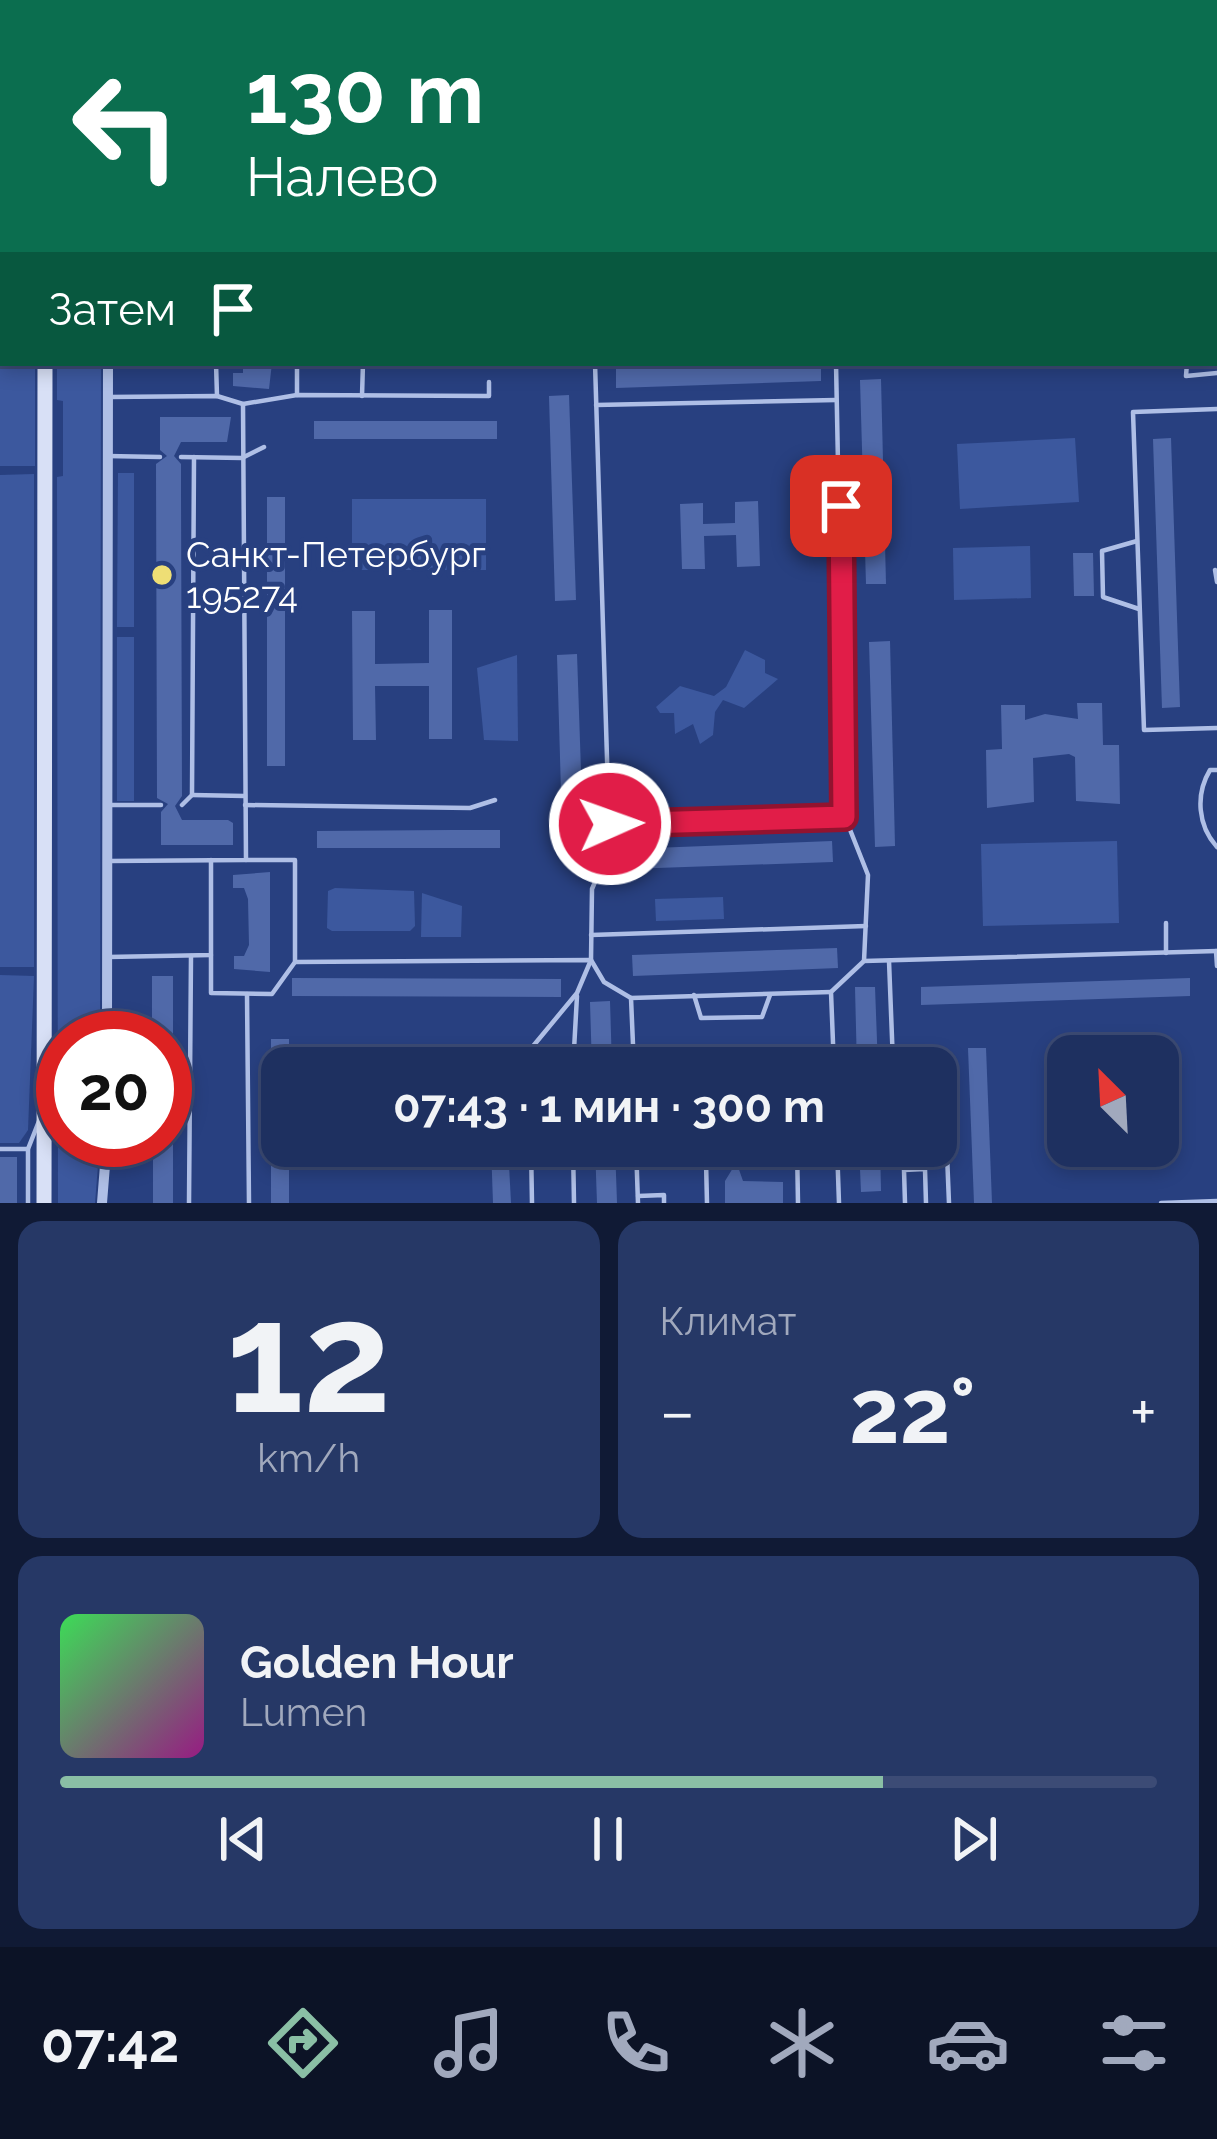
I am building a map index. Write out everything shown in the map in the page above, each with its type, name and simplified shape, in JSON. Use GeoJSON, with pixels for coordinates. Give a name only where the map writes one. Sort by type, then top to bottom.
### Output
{"type":"FeatureCollection","features":[{"type":"Feature","properties":{"kind":"main road"},"geometry":{"type":"LineString","coordinates":[[44,1011],[45,366]]}},
{"type":"Feature","properties":{"kind":"main road"},"geometry":{"type":"LineString","coordinates":[[44,1167],[44,1203]]}},
{"type":"Feature","properties":{"kind":"street"},"geometry":{"type":"LineString","coordinates":[[107,1011],[108,366]]}},
{"type":"Feature","properties":{"kind":"street"},"geometry":{"type":"LineString","coordinates":[[103,1203],[105,1167]]}},
{"type":"Feature","properties":{"kind":"lane"},"geometry":{"type":"LineString","coordinates":[[216,366],[217,397]]}},
{"type":"Feature","properties":{"kind":"lane"},"geometry":{"type":"LineString","coordinates":[[297,395],[298,366]]}},
{"type":"Feature","properties":{"kind":"lane"},"geometry":{"type":"LineString","coordinates":[[362,366],[362,396]]}},
{"type":"Feature","properties":{"kind":"lane"},"geometry":{"type":"LineString","coordinates":[[574,1047],[578,993],[591,960],[592,889],[610,824],[595,366]]}},
{"type":"Feature","properties":{"kind":"lane"},"geometry":{"type":"LineString","coordinates":[[591,960],[604,982],[631,998],[832,992],[863,961],[868,875],[844,817],[836,366]]}},
{"type":"Feature","properties":{"kind":"lane"},"geometry":{"type":"LineString","coordinates":[[1187,366],[1186,376],[1217,373]]}},
{"type":"Feature","properties":{"kind":"lane"},"geometry":{"type":"LineString","coordinates":[[108,397],[217,397],[243,404],[297,395],[489,396],[489,382]]}},
{"type":"Feature","properties":{"kind":"lane"},"geometry":{"type":"LineString","coordinates":[[596,405],[836,400]]}},
{"type":"Feature","properties":{"kind":"lane"},"geometry":{"type":"LineString","coordinates":[[243,404],[246,860]]}},
{"type":"Feature","properties":{"kind":"lane"},"geometry":{"type":"LineString","coordinates":[[1217,409],[1133,412],[1144,730],[1217,728]]}},
{"type":"Feature","properties":{"kind":"lane"},"geometry":{"type":"LineString","coordinates":[[181,457],[242,458],[264,447]]}},
{"type":"Feature","properties":{"kind":"lane"},"geometry":{"type":"LineString","coordinates":[[107,456],[160,457]]}},
{"type":"Feature","properties":{"kind":"lane"},"geometry":{"type":"LineString","coordinates":[[182,805],[192,795],[194,458]]}},
{"type":"Feature","properties":{"kind":"lane"},"geometry":{"type":"LineString","coordinates":[[1137,541],[1102,551],[1103,598],[1139,609]]}},
{"type":"Feature","properties":{"kind":"lane"},"geometry":{"type":"LineString","coordinates":[[1215,570],[1217,582]]}},
{"type":"Feature","properties":{"kind":"lane"},"geometry":{"type":"LineString","coordinates":[[1217,770],[1210,770],[1201,785],[1202,824],[1217,847]]}},
{"type":"Feature","properties":{"kind":"lane"},"geometry":{"type":"LineString","coordinates":[[192,795],[245,796]]}},
{"type":"Feature","properties":{"kind":"lane"},"geometry":{"type":"LineString","coordinates":[[245,805],[470,808],[495,800]]}},
{"type":"Feature","properties":{"kind":"lane"},"geometry":{"type":"LineString","coordinates":[[108,805],[161,805]]}},
{"type":"Feature","properties":{"kind":"lane"},"geometry":{"type":"LineString","coordinates":[[610,824],[844,817]]}},
{"type":"Feature","properties":{"kind":"lane"},"geometry":{"type":"LineString","coordinates":[[108,861],[211,860],[296,860],[295,962],[272,994],[211,993],[211,860]]}},
{"type":"Feature","properties":{"kind":"lane"},"geometry":{"type":"LineString","coordinates":[[1166,923],[1166,953]]}},
{"type":"Feature","properties":{"kind":"lane"},"geometry":{"type":"LineString","coordinates":[[591,935],[866,926]]}},
{"type":"Feature","properties":{"kind":"lane"},"geometry":{"type":"LineString","coordinates":[[863,961],[1217,951],[1217,966]]}},
{"type":"Feature","properties":{"kind":"lane"},"geometry":{"type":"LineString","coordinates":[[189,1203],[191,956]]}},
{"type":"Feature","properties":{"kind":"lane"},"geometry":{"type":"LineString","coordinates":[[108,957],[211,956]]}},
{"type":"Feature","properties":{"kind":"lane"},"geometry":{"type":"LineString","coordinates":[[295,962],[591,960]]}},
{"type":"Feature","properties":{"kind":"lane"},"geometry":{"type":"LineString","coordinates":[[889,961],[893,1060],[943,1056],[949,1203]]}},
{"type":"Feature","properties":{"kind":"lane"},"geometry":{"type":"LineString","coordinates":[[832,992],[833,1047]]}},
{"type":"Feature","properties":{"kind":"lane"},"geometry":{"type":"LineString","coordinates":[[532,1047],[578,993]]}},
{"type":"Feature","properties":{"kind":"lane"},"geometry":{"type":"LineString","coordinates":[[694,995],[701,1018],[762,1017],[770,993]]}},
{"type":"Feature","properties":{"kind":"lane"},"geometry":{"type":"LineString","coordinates":[[247,994],[249,1203]]}},
{"type":"Feature","properties":{"kind":"lane"},"geometry":{"type":"LineString","coordinates":[[631,998],[633,1047]]}},
{"type":"Feature","properties":{"kind":"lane"},"geometry":{"type":"LineString","coordinates":[[28,1203],[28,1148],[36,1127]]}},
{"type":"Feature","properties":{"kind":"lane"},"geometry":{"type":"LineString","coordinates":[[0,1149],[28,1148]]}},
{"type":"Feature","properties":{"kind":"lane"},"geometry":{"type":"LineString","coordinates":[[531,1167],[532,1203]]}},
{"type":"Feature","properties":{"kind":"lane"},"geometry":{"type":"LineString","coordinates":[[573,1167],[574,1203]]}},
{"type":"Feature","properties":{"kind":"lane"},"geometry":{"type":"LineString","coordinates":[[637,1167],[638,1200],[664,1195],[664,1203]]}},
{"type":"Feature","properties":{"kind":"lane"},"geometry":{"type":"LineString","coordinates":[[706,1167],[706,1203]]}},
{"type":"Feature","properties":{"kind":"lane"},"geometry":{"type":"LineString","coordinates":[[797,1167],[798,1203]]}},
{"type":"Feature","properties":{"kind":"lane"},"geometry":{"type":"LineString","coordinates":[[838,1167],[839,1203]]}},
{"type":"Feature","properties":{"kind":"lane"},"geometry":{"type":"LineString","coordinates":[[905,1203],[904,1170],[925,1169],[926,1203]]}},
{"type":"Feature","properties":{"kind":"lane"},"geometry":{"type":"LineString","coordinates":[[1161,1203],[1217,1201]]}},
{"type":"Feature","properties":{"kind":"shaded area"},"geometry":{"type":"Polygon","coordinates":[[[0,366],[35,366],[35,466],[0,466],[0,366]]]}},
{"type":"Feature","properties":{"kind":"shaded area"},"geometry":{"type":"Polygon","coordinates":[[[57,366],[101,366],[100,1011],[58,1011],[57,477],[63,476],[63,401],[57,400],[57,366]]]}},
{"type":"Feature","properties":{"kind":"shaded area"},"geometry":{"type":"Polygon","coordinates":[[[1075,438],[1079,502],[960,509],[957,444],[1075,438]]]}},
{"type":"Feature","properties":{"kind":"shaded area"},"geometry":{"type":"Polygon","coordinates":[[[118,473],[134,473],[134,627],[117,627],[118,473]]]}},
{"type":"Feature","properties":{"kind":"shaded area"},"geometry":{"type":"Polygon","coordinates":[[[34,474],[34,967],[0,967],[0,475],[34,474]]]}},
{"type":"Feature","properties":{"kind":"shaded area"},"geometry":{"type":"Polygon","coordinates":[[[352,499],[486,499],[486,570],[352,570],[352,499]]]}},
{"type":"Feature","properties":{"kind":"shaded area"},"geometry":{"type":"Polygon","coordinates":[[[1030,546],[1031,598],[954,600],[953,548],[1030,546]]]}},
{"type":"Feature","properties":{"kind":"shaded area"},"geometry":{"type":"Polygon","coordinates":[[[117,637],[134,637],[134,801],[117,801],[117,637]]]}},
{"type":"Feature","properties":{"kind":"shaded area"},"geometry":{"type":"Polygon","coordinates":[[[745,650],[765,660],[765,673],[778,679],[744,708],[723,700],[715,712],[713,735],[700,744],[693,724],[675,734],[674,713],[660,713],[656,707],[680,686],[714,696],[726,687],[745,650]]]}},
{"type":"Feature","properties":{"kind":"shaded area"},"geometry":{"type":"Polygon","coordinates":[[[517,655],[518,741],[484,740],[477,668],[517,655]]]}},
{"type":"Feature","properties":{"kind":"shaded area"},"geometry":{"type":"Polygon","coordinates":[[[1117,841],[1119,923],[983,926],[981,844],[1117,841]]]}},
{"type":"Feature","properties":{"kind":"shaded area"},"geometry":{"type":"Polygon","coordinates":[[[328,891],[414,891],[415,926],[410,931],[332,931],[327,928],[328,891]]]}},
{"type":"Feature","properties":{"kind":"shaded area"},"geometry":{"type":"Polygon","coordinates":[[[422,893],[462,906],[461,937],[421,937],[422,893]]]}},
{"type":"Feature","properties":{"kind":"shaded area"},"geometry":{"type":"Polygon","coordinates":[[[723,897],[724,919],[656,921],[655,899],[723,897]]]}},
{"type":"Feature","properties":{"kind":"shaded area"},"geometry":{"type":"Polygon","coordinates":[[[0,975],[34,976],[28,1130],[19,1143],[0,1143],[0,975]]]}},
{"type":"Feature","properties":{"kind":"shaded area"},"geometry":{"type":"Polygon","coordinates":[[[58,1167],[98,1167],[95,1203],[58,1203],[58,1167]]]}},
{"type":"Feature","properties":{"kind":"building"},"geometry":{"type":"Polygon","coordinates":[[[243,366],[272,366],[269,389],[233,386],[233,373],[243,373],[243,366]]]}},
{"type":"Feature","properties":{"kind":"building"},"geometry":{"type":"Polygon","coordinates":[[[821,366],[821,381],[616,388],[616,368],[821,366]]]}},
{"type":"Feature","properties":{"kind":"building"},"geometry":{"type":"Polygon","coordinates":[[[881,379],[886,584],[866,584],[860,380],[881,379]]]}},
{"type":"Feature","properties":{"kind":"building"},"geometry":{"type":"Polygon","coordinates":[[[569,395],[576,600],[555,601],[549,396],[569,395]]]}},
{"type":"Feature","properties":{"kind":"building"},"geometry":{"type":"Polygon","coordinates":[[[160,417],[231,417],[227,442],[181,442],[174,456],[181,464],[182,796],[175,806],[182,820],[233,823],[233,845],[161,845],[161,812],[168,804],[157,798],[156,464],[167,456],[160,450],[160,417]]]}},
{"type":"Feature","properties":{"kind":"building"},"geometry":{"type":"Polygon","coordinates":[[[314,421],[497,421],[497,439],[314,439],[314,421]]]}},
{"type":"Feature","properties":{"kind":"building"},"geometry":{"type":"Polygon","coordinates":[[[1171,438],[1180,707],[1162,708],[1153,439],[1171,438]]]}},
{"type":"Feature","properties":{"kind":"building"},"geometry":{"type":"Polygon","coordinates":[[[267,497],[285,497],[285,766],[267,766],[267,497]]]}},
{"type":"Feature","properties":{"kind":"building"},"geometry":{"type":"Polygon","coordinates":[[[758,501],[760,566],[737,567],[736,535],[704,536],[705,569],[682,569],[680,504],[703,503],[703,524],[735,523],[735,502],[758,501]]]}},
{"type":"Feature","properties":{"kind":"building"},"geometry":{"type":"Polygon","coordinates":[[[1073,553],[1093,553],[1094,596],[1074,596],[1073,553]]]}},
{"type":"Feature","properties":{"kind":"building"},"geometry":{"type":"Polygon","coordinates":[[[429,610],[452,610],[452,739],[429,739],[429,686],[375,686],[376,740],[353,740],[352,611],[375,611],[375,664],[429,663],[429,610]]]}},
{"type":"Feature","properties":{"kind":"building"},"geometry":{"type":"Polygon","coordinates":[[[890,641],[895,846],[875,847],[869,642],[890,641]]]}},
{"type":"Feature","properties":{"kind":"building"},"geometry":{"type":"Polygon","coordinates":[[[577,654],[584,859],[563,859],[557,655],[577,654]]]}},
{"type":"Feature","properties":{"kind":"building"},"geometry":{"type":"Polygon","coordinates":[[[1077,703],[1102,703],[1103,745],[1119,745],[1120,804],[1076,801],[1075,757],[1069,754],[1033,758],[1034,802],[987,808],[986,750],[1002,749],[1001,705],[1025,705],[1025,720],[1045,714],[1078,719],[1077,703]]]}},
{"type":"Feature","properties":{"kind":"building"},"geometry":{"type":"Polygon","coordinates":[[[500,830],[500,848],[317,848],[317,831],[500,830]]]}},
{"type":"Feature","properties":{"kind":"building"},"geometry":{"type":"Polygon","coordinates":[[[832,841],[833,862],[628,869],[627,849],[832,841]]]}},
{"type":"Feature","properties":{"kind":"building"},"geometry":{"type":"Polygon","coordinates":[[[270,872],[270,972],[234,969],[234,956],[244,956],[249,945],[248,899],[244,888],[233,888],[233,875],[270,872]]]}},
{"type":"Feature","properties":{"kind":"building"},"geometry":{"type":"Polygon","coordinates":[[[837,948],[838,968],[633,976],[632,955],[837,948]]]}},
{"type":"Feature","properties":{"kind":"building"},"geometry":{"type":"Polygon","coordinates":[[[152,976],[173,976],[173,1011],[152,1011],[152,976]]]}},
{"type":"Feature","properties":{"kind":"building"},"geometry":{"type":"Polygon","coordinates":[[[292,978],[561,979],[561,997],[292,996],[292,978]]]}},
{"type":"Feature","properties":{"kind":"building"},"geometry":{"type":"Polygon","coordinates":[[[1190,978],[1190,996],[921,1005],[921,987],[1190,978]]]}},
{"type":"Feature","properties":{"kind":"building"},"geometry":{"type":"Polygon","coordinates":[[[855,987],[875,987],[877,1047],[856,1047],[855,987]]]}},
{"type":"Feature","properties":{"kind":"building"},"geometry":{"type":"Polygon","coordinates":[[[610,1001],[611,1047],[591,1047],[590,1002],[610,1001]]]}},
{"type":"Feature","properties":{"kind":"building"},"geometry":{"type":"Polygon","coordinates":[[[271,1039],[289,1039],[289,1047],[271,1047],[271,1039]]]}},
{"type":"Feature","properties":{"kind":"building"},"geometry":{"type":"Polygon","coordinates":[[[968,1048],[986,1048],[992,1203],[974,1203],[968,1048]]]}},
{"type":"Feature","properties":{"kind":"building"},"geometry":{"type":"Polygon","coordinates":[[[0,1157],[17,1157],[17,1203],[0,1203],[0,1157]]]}},
{"type":"Feature","properties":{"kind":"building"},"geometry":{"type":"Polygon","coordinates":[[[153,1167],[173,1167],[173,1203],[153,1203],[153,1167]]]}},
{"type":"Feature","properties":{"kind":"building"},"geometry":{"type":"Polygon","coordinates":[[[271,1167],[289,1167],[289,1203],[271,1203],[271,1167]]]}},
{"type":"Feature","properties":{"kind":"building"},"geometry":{"type":"Polygon","coordinates":[[[492,1167],[509,1167],[511,1203],[493,1203],[492,1167]]]}},
{"type":"Feature","properties":{"kind":"building"},"geometry":{"type":"Polygon","coordinates":[[[596,1167],[616,1167],[617,1203],[597,1203],[596,1167]]]}},
{"type":"Feature","properties":{"kind":"building"},"geometry":{"type":"Polygon","coordinates":[[[738,1167],[743,1181],[783,1182],[783,1203],[725,1203],[725,1181],[738,1167]]]}},
{"type":"Feature","properties":{"kind":"building"},"geometry":{"type":"Polygon","coordinates":[[[860,1167],[880,1167],[881,1191],[861,1192],[860,1167]]]}},
{"type":"Feature","properties":{"kind":"place","name":"Санкт-Петербург 195274"},"geometry":{"type":"Point","coordinates":[162,575]}},
{"type":"Feature","properties":{"kind":"route"},"geometry":{"type":"LineString","coordinates":[[610,824],[844,817],[841,506]]}}]}
